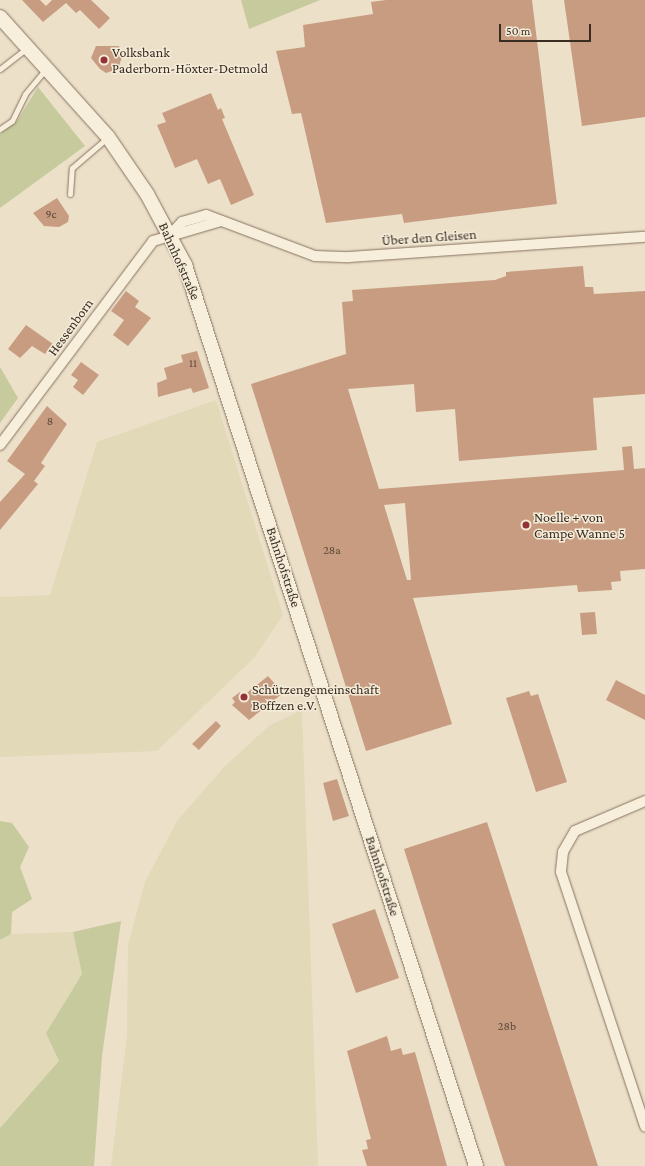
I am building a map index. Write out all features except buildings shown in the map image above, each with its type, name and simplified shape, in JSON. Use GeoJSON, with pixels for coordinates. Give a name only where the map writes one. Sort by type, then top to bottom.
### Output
{"type":"FeatureCollection","features":[{"type":"Feature","properties":{"kind":"main road","name":"Bahnhofstraße"},"geometry":{"type":"LineString","coordinates":[[0,17],[48,67],[108,138],[170,235],[204,317],[476,1166]]}},
{"type":"Feature","properties":{"kind":"street","name":"Über den Gleisen"},"geometry":{"type":"LineString","coordinates":[[170,235],[221,221],[315,256],[645,237]]}},
{"type":"Feature","properties":{"kind":"street","name":"Hessenborn"},"geometry":{"type":"LineString","coordinates":[[0,445],[140,256],[153,241],[170,235]]}},
{"type":"Feature","properties":{"kind":"street"},"geometry":{"type":"LineString","coordinates":[[645,801],[575,830],[563,852],[561,872],[645,1126]]}},
{"type":"Feature","properties":{"kind":"lane"},"geometry":{"type":"LineString","coordinates":[[0,69],[29,47]]}},
{"type":"Feature","properties":{"kind":"lane"},"geometry":{"type":"LineString","coordinates":[[0,129],[12,121],[25,94],[48,67]]}},
{"type":"Feature","properties":{"kind":"lane"},"geometry":{"type":"LineString","coordinates":[[70,194],[72,168],[108,138]]}},
{"type":"Feature","properties":{"kind":"shaded area"},"geometry":{"type":"Polygon","coordinates":[[[216,400],[283,615],[254,658],[157,751],[0,757],[0,597],[50,595],[97,442],[216,400]]]}},
{"type":"Feature","properties":{"kind":"shaded area"},"geometry":{"type":"Polygon","coordinates":[[[302,710],[318,1166],[111,1166],[127,1036],[128,945],[145,882],[177,821],[224,767],[270,725],[302,710]]]}},
{"type":"Feature","properties":{"kind":"shaded area"},"geometry":{"type":"Polygon","coordinates":[[[73,932],[82,974],[46,1033],[59,1061],[0,1128],[0,940],[11,934],[73,932]]]}},
{"type":"Feature","properties":{"kind":"green space"},"geometry":{"type":"Polygon","coordinates":[[[241,0],[320,0],[249,29],[241,0]]]}},
{"type":"Feature","properties":{"kind":"green space"},"geometry":{"type":"Polygon","coordinates":[[[38,87],[85,146],[0,208],[0,134],[17,121],[38,87]]]}},
{"type":"Feature","properties":{"kind":"green space"},"geometry":{"type":"Polygon","coordinates":[[[0,367],[18,398],[0,423],[0,367]]]}},
{"type":"Feature","properties":{"kind":"green space"},"geometry":{"type":"Polygon","coordinates":[[[0,821],[12,823],[29,847],[20,867],[32,899],[12,912],[11,934],[0,940],[0,821]]]}},
{"type":"Feature","properties":{"kind":"green space"},"geometry":{"type":"Polygon","coordinates":[[[121,921],[102,1056],[94,1166],[0,1166],[0,1128],[59,1061],[46,1033],[82,974],[73,932],[121,921]]]}},
{"type":"Feature","properties":{"kind":"place","name":"Volksbank Paderborn-Höxter-Detmold"},"geometry":{"type":"Point","coordinates":[104,60]}},
{"type":"Feature","properties":{"kind":"place","name":"Noelle + von Campe Wanne 5"},"geometry":{"type":"Point","coordinates":[526,525]}},
{"type":"Feature","properties":{"kind":"place","name":"Schützengemeinschaft Boffzen e.V."},"geometry":{"type":"Point","coordinates":[244,697]}}]}
